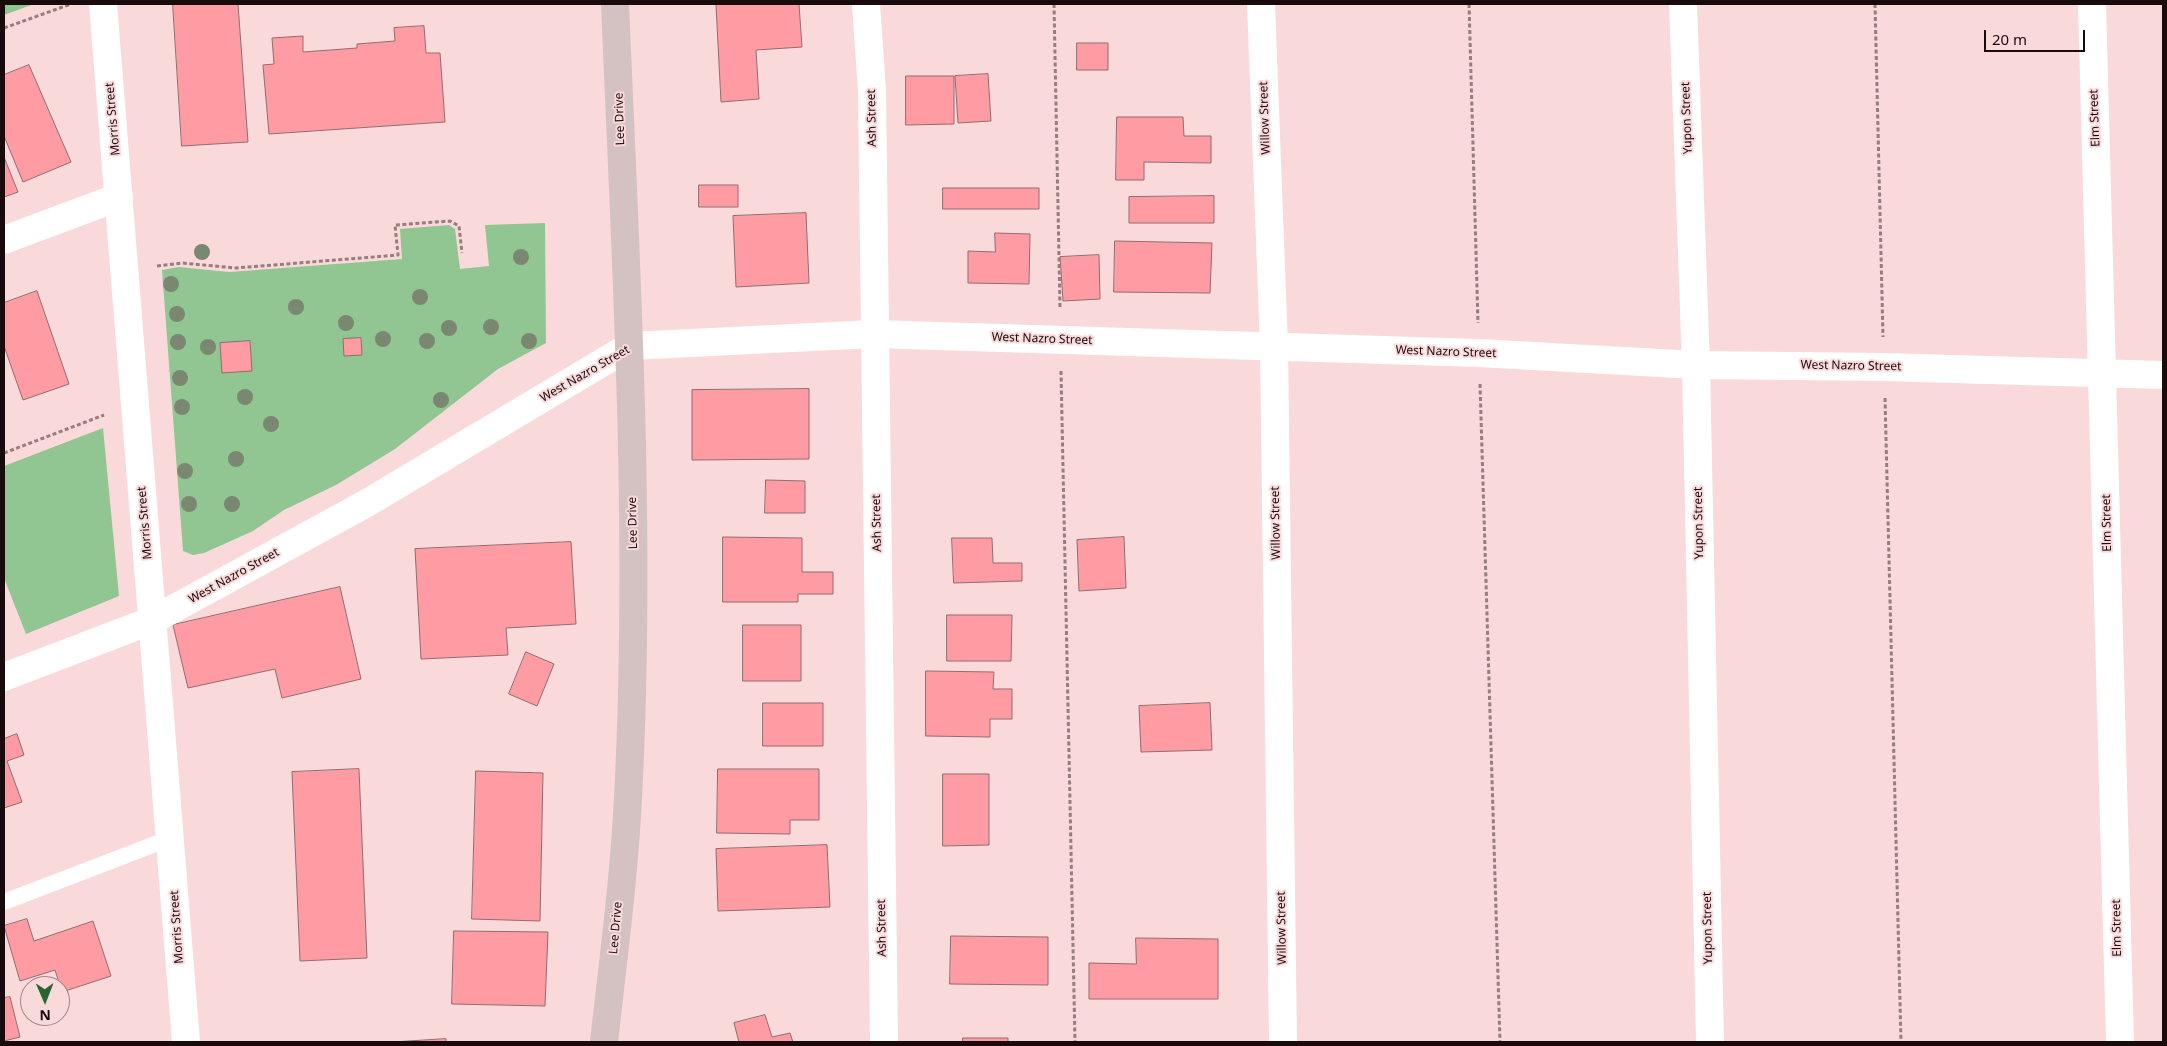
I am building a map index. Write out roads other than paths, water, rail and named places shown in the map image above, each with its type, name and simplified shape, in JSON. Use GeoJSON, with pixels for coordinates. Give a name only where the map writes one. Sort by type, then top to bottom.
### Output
{"type":"FeatureCollection","features":[{"type":"Feature","properties":{"kind":"main road","name":"Lee Drive"},"geometry":{"type":"LineString","coordinates":[[604,1042],[628,790],[634,604],[630,346],[615,4]]}},
{"type":"Feature","properties":{"kind":"street","name":"Morris Street"},"geometry":{"type":"LineString","coordinates":[[103,4],[134,403],[154,620],[171,838],[180,1040]]}},
{"type":"Feature","properties":{"kind":"street","name":"Ash Street"},"geometry":{"type":"LineString","coordinates":[[866,4],[872,91],[884,1042]]}},
{"type":"Feature","properties":{"kind":"street","name":"Willow Street"},"geometry":{"type":"LineString","coordinates":[[1261,4],[1274,346],[1283,1042]]}},
{"type":"Feature","properties":{"kind":"street","name":"Yupon Street"},"geometry":{"type":"LineString","coordinates":[[1683,4],[1696,365],[1710,1042]]}},
{"type":"Feature","properties":{"kind":"street","name":"Elm Street"},"geometry":{"type":"LineString","coordinates":[[2092,4],[2120,1042]]}},
{"type":"Feature","properties":{"kind":"street"},"geometry":{"type":"LineString","coordinates":[[4,240],[119,197]]}},
{"type":"Feature","properties":{"kind":"street","name":"West Nazro Street"},"geometry":{"type":"LineString","coordinates":[[4,677],[154,620],[367,503],[630,346],[874,334],[1479,353],[1696,365],[1884,366],[2163,375]]}},
{"type":"Feature","properties":{"kind":"lane"},"geometry":{"type":"LineString","coordinates":[[4,902],[171,838]]}}]}
